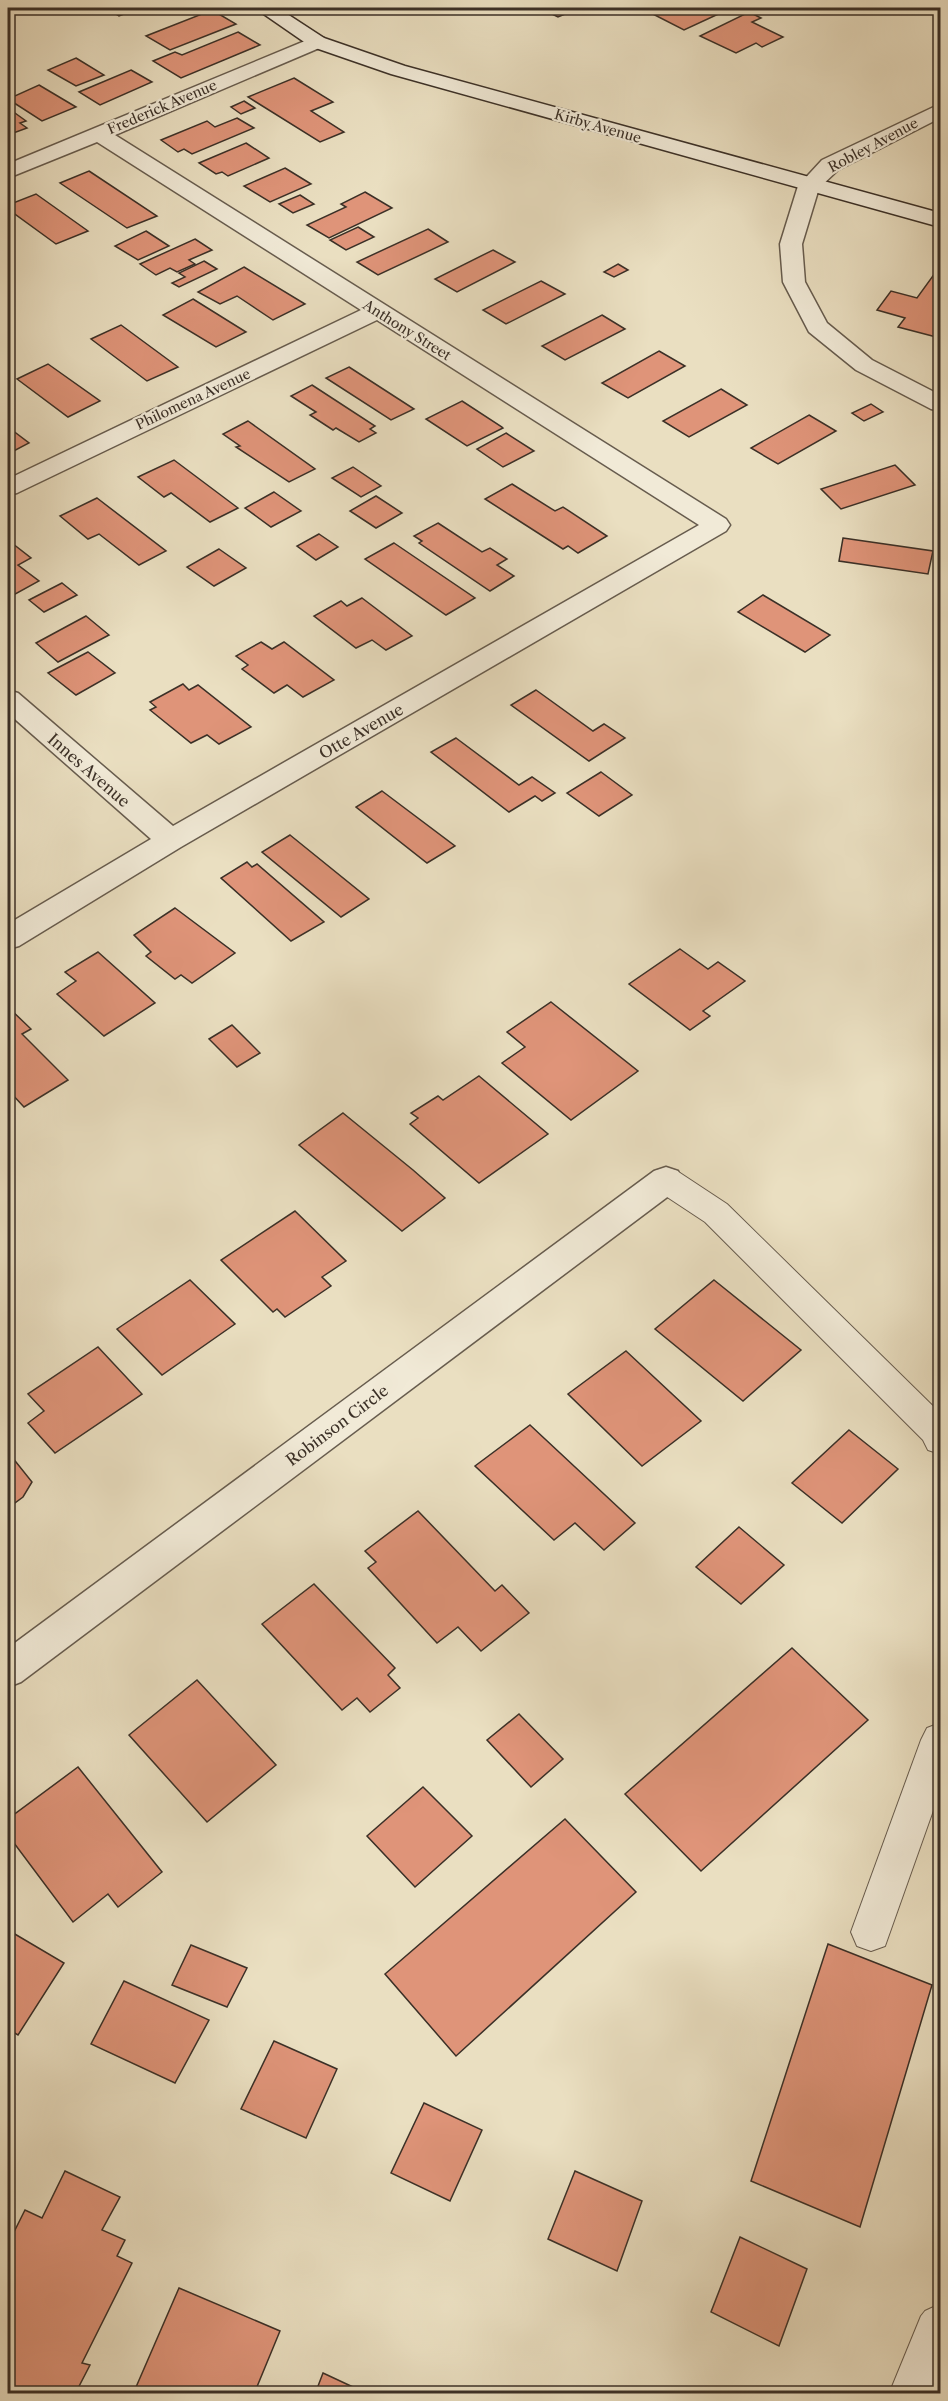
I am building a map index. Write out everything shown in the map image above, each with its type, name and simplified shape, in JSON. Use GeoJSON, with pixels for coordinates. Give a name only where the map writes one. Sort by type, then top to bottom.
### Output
{"type":"FeatureCollection","features":[{"type":"Feature","properties":{"kind":"street","name":"Kirby Avenue"},"geometry":{"type":"LineString","coordinates":[[265,8],[317,42],[398,70],[809,186],[940,220]]}},
{"type":"Feature","properties":{"kind":"street","name":"Frederick Avenue"},"geometry":{"type":"LineString","coordinates":[[8,172],[317,42]]}},
{"type":"Feature","properties":{"kind":"street","name":"Robley Avenue"},"geometry":{"type":"LineString","coordinates":[[809,186],[830,165],[940,110]]}},
{"type":"Feature","properties":{"kind":"street","name":"Anthony Street"},"geometry":{"type":"LineString","coordinates":[[99,134],[717,525]]}},
{"type":"Feature","properties":{"kind":"street"},"geometry":{"type":"LineString","coordinates":[[809,186],[791,244],[794,282],[818,327],[864,365],[924,398],[940,404]]}},
{"type":"Feature","properties":{"kind":"street","name":"Philomena Avenue"},"geometry":{"type":"LineString","coordinates":[[8,488],[378,311]]}},
{"type":"Feature","properties":{"kind":"street","name":"Otte Avenue"},"geometry":{"type":"LineString","coordinates":[[8,938],[171,840],[717,525]]}},
{"type":"Feature","properties":{"kind":"street","name":"Innes Avenue"},"geometry":{"type":"LineString","coordinates":[[8,699],[171,840]]}},
{"type":"Feature","properties":{"kind":"street","name":"Robinson Circle"},"geometry":{"type":"LineString","coordinates":[[8,1670],[666,1180]]}},
{"type":"Feature","properties":{"kind":"lane"},"geometry":{"type":"LineString","coordinates":[[666,1180],[716,1213],[938,1433],[940,1440]]}},
{"type":"Feature","properties":{"kind":"lane"},"geometry":{"type":"LineString","coordinates":[[871,1932],[940,1740]]}},
{"type":"Feature","properties":{"kind":"lane"},"geometry":{"type":"LineString","coordinates":[[911,2394],[940,2326]]}},
{"type":"Feature","properties":{"kind":"building"},"geometry":{"type":"Polygon","coordinates":[[[106,8],[140,8],[119,16],[106,8]]]}},
{"type":"Feature","properties":{"kind":"building"},"geometry":{"type":"Polygon","coordinates":[[[539,8],[580,8],[558,17],[539,8]]]}},
{"type":"Feature","properties":{"kind":"building"},"geometry":{"type":"Polygon","coordinates":[[[650,8],[721,8],[727,10],[684,30],[645,10],[650,8]]]}},
{"type":"Feature","properties":{"kind":"building"},"geometry":{"type":"Polygon","coordinates":[[[212,10],[236,24],[170,50],[146,36],[212,10]]]}},
{"type":"Feature","properties":{"kind":"building"},"geometry":{"type":"Polygon","coordinates":[[[749,12],[761,18],[752,22],[783,37],[762,47],[756,43],[736,53],[700,36],[749,12]]]}},
{"type":"Feature","properties":{"kind":"building"},"geometry":{"type":"Polygon","coordinates":[[[238,32],[260,45],[181,78],[153,61],[175,52],[182,55],[238,32]]]}},
{"type":"Feature","properties":{"kind":"building"},"geometry":{"type":"Polygon","coordinates":[[[76,58],[104,75],[76,86],[48,70],[76,58]]]}},
{"type":"Feature","properties":{"kind":"building"},"geometry":{"type":"Polygon","coordinates":[[[131,70],[152,82],[100,105],[79,92],[131,70]]]}},
{"type":"Feature","properties":{"kind":"building"},"geometry":{"type":"Polygon","coordinates":[[[294,78],[333,102],[311,111],[344,132],[320,142],[248,97],[294,78]]]}},
{"type":"Feature","properties":{"kind":"building"},"geometry":{"type":"Polygon","coordinates":[[[39,85],[76,107],[42,121],[8,99],[39,85]]]}},
{"type":"Feature","properties":{"kind":"building"},"geometry":{"type":"Polygon","coordinates":[[[244,101],[255,108],[241,114],[231,107],[244,101]]]}},
{"type":"Feature","properties":{"kind":"building"},"geometry":{"type":"Polygon","coordinates":[[[8,108],[26,121],[20,123],[27,128],[8,135],[8,108]]]}},
{"type":"Feature","properties":{"kind":"building"},"geometry":{"type":"Polygon","coordinates":[[[237,118],[254,128],[192,154],[184,149],[178,152],[161,140],[207,121],[215,127],[237,118]]]}},
{"type":"Feature","properties":{"kind":"building"},"geometry":{"type":"Polygon","coordinates":[[[246,143],[269,158],[228,176],[222,172],[216,174],[199,163],[246,143]]]}},
{"type":"Feature","properties":{"kind":"building"},"geometry":{"type":"Polygon","coordinates":[[[285,168],[311,184],[270,202],[244,186],[285,168]]]}},
{"type":"Feature","properties":{"kind":"building"},"geometry":{"type":"Polygon","coordinates":[[[89,171],[157,216],[127,228],[60,183],[89,171]]]}},
{"type":"Feature","properties":{"kind":"building"},"geometry":{"type":"Polygon","coordinates":[[[365,192],[392,208],[329,238],[307,225],[346,207],[341,204],[365,192]]]}},
{"type":"Feature","properties":{"kind":"building"},"geometry":{"type":"Polygon","coordinates":[[[36,194],[88,231],[56,244],[8,209],[8,205],[36,194]]]}},
{"type":"Feature","properties":{"kind":"building"},"geometry":{"type":"Polygon","coordinates":[[[300,195],[314,204],[293,213],[279,204],[300,195]]]}},
{"type":"Feature","properties":{"kind":"building"},"geometry":{"type":"Polygon","coordinates":[[[358,227],[374,237],[346,250],[330,240],[358,227]]]}},
{"type":"Feature","properties":{"kind":"building"},"geometry":{"type":"Polygon","coordinates":[[[428,229],[448,242],[378,275],[357,262],[428,229]]]}},
{"type":"Feature","properties":{"kind":"building"},"geometry":{"type":"Polygon","coordinates":[[[146,231],[169,246],[138,260],[115,246],[146,231]]]}},
{"type":"Feature","properties":{"kind":"building"},"geometry":{"type":"Polygon","coordinates":[[[195,239],[212,250],[189,260],[195,264],[177,272],[170,268],[156,275],[140,264],[195,239]]]}},
{"type":"Feature","properties":{"kind":"building"},"geometry":{"type":"Polygon","coordinates":[[[493,250],[515,262],[457,292],[435,279],[493,250]]]}},
{"type":"Feature","properties":{"kind":"building"},"geometry":{"type":"Polygon","coordinates":[[[204,261],[217,269],[179,287],[172,283],[185,277],[179,273],[204,261]]]}},
{"type":"Feature","properties":{"kind":"building"},"geometry":{"type":"Polygon","coordinates":[[[618,264],[628,270],[614,277],[604,272],[618,264]]]}},
{"type":"Feature","properties":{"kind":"building"},"geometry":{"type":"Polygon","coordinates":[[[244,267],[305,304],[273,320],[237,296],[220,304],[198,292],[244,267]]]}},
{"type":"Feature","properties":{"kind":"building"},"geometry":{"type":"Polygon","coordinates":[[[935,273],[940,274],[940,338],[898,327],[905,318],[877,310],[891,291],[917,298],[935,273]]]}},
{"type":"Feature","properties":{"kind":"building"},"geometry":{"type":"Polygon","coordinates":[[[541,281],[565,294],[506,324],[483,310],[541,281]]]}},
{"type":"Feature","properties":{"kind":"building"},"geometry":{"type":"Polygon","coordinates":[[[193,299],[246,332],[216,347],[163,315],[193,299]]]}},
{"type":"Feature","properties":{"kind":"building"},"geometry":{"type":"Polygon","coordinates":[[[602,315],[625,329],[565,360],[542,346],[602,315]]]}},
{"type":"Feature","properties":{"kind":"building"},"geometry":{"type":"Polygon","coordinates":[[[121,325],[178,367],[147,381],[91,339],[121,325]]]}},
{"type":"Feature","properties":{"kind":"building"},"geometry":{"type":"Polygon","coordinates":[[[659,351],[685,366],[628,398],[602,383],[659,351]]]}},
{"type":"Feature","properties":{"kind":"building"},"geometry":{"type":"Polygon","coordinates":[[[48,364],[100,401],[68,417],[17,379],[48,364]]]}},
{"type":"Feature","properties":{"kind":"building"},"geometry":{"type":"Polygon","coordinates":[[[349,367],[414,409],[391,420],[326,378],[349,367]]]}},
{"type":"Feature","properties":{"kind":"building"},"geometry":{"type":"Polygon","coordinates":[[[312,385],[375,426],[370,429],[376,433],[359,442],[336,428],[333,430],[310,415],[316,412],[291,396],[312,385]]]}},
{"type":"Feature","properties":{"kind":"building"},"geometry":{"type":"Polygon","coordinates":[[[721,389],[747,405],[689,437],[663,421],[721,389]]]}},
{"type":"Feature","properties":{"kind":"building"},"geometry":{"type":"Polygon","coordinates":[[[462,401],[503,428],[467,446],[426,419],[462,401]]]}},
{"type":"Feature","properties":{"kind":"building"},"geometry":{"type":"Polygon","coordinates":[[[871,404],[883,412],[864,421],[852,413],[871,404]]]}},
{"type":"Feature","properties":{"kind":"building"},"geometry":{"type":"Polygon","coordinates":[[[809,415],[836,431],[778,464],[751,448],[809,415]]]}},
{"type":"Feature","properties":{"kind":"building"},"geometry":{"type":"Polygon","coordinates":[[[248,421],[315,469],[289,482],[236,447],[240,446],[223,434],[248,421]]]}},
{"type":"Feature","properties":{"kind":"building"},"geometry":{"type":"Polygon","coordinates":[[[8,427],[29,443],[8,454],[8,427]]]}},
{"type":"Feature","properties":{"kind":"building"},"geometry":{"type":"Polygon","coordinates":[[[506,433],[534,451],[503,467],[477,449],[506,433]]]}},
{"type":"Feature","properties":{"kind":"building"},"geometry":{"type":"Polygon","coordinates":[[[174,460],[238,508],[210,522],[171,493],[164,497],[138,477],[174,460]]]}},
{"type":"Feature","properties":{"kind":"building"},"geometry":{"type":"Polygon","coordinates":[[[895,465],[915,485],[841,509],[821,489],[895,465]]]}},
{"type":"Feature","properties":{"kind":"building"},"geometry":{"type":"Polygon","coordinates":[[[353,467],[381,486],[361,497],[332,478],[353,467]]]}},
{"type":"Feature","properties":{"kind":"building"},"geometry":{"type":"Polygon","coordinates":[[[512,484],[555,511],[563,507],[607,536],[578,553],[568,546],[563,549],[485,499],[512,484]]]}},
{"type":"Feature","properties":{"kind":"building"},"geometry":{"type":"Polygon","coordinates":[[[274,492],[301,511],[271,527],[245,508],[274,492]]]}},
{"type":"Feature","properties":{"kind":"building"},"geometry":{"type":"Polygon","coordinates":[[[376,496],[402,513],[376,528],[350,511],[376,496]]]}},
{"type":"Feature","properties":{"kind":"building"},"geometry":{"type":"Polygon","coordinates":[[[97,498],[166,551],[139,565],[99,534],[88,539],[60,516],[97,498]]]}},
{"type":"Feature","properties":{"kind":"building"},"geometry":{"type":"Polygon","coordinates":[[[438,523],[482,552],[490,548],[507,559],[497,565],[514,576],[490,591],[419,543],[422,541],[414,536],[438,523]]]}},
{"type":"Feature","properties":{"kind":"building"},"geometry":{"type":"Polygon","coordinates":[[[319,534],[338,547],[316,560],[297,546],[319,534]]]}},
{"type":"Feature","properties":{"kind":"building"},"geometry":{"type":"Polygon","coordinates":[[[843,538],[933,551],[928,574],[839,561],[843,538]]]}},
{"type":"Feature","properties":{"kind":"building"},"geometry":{"type":"Polygon","coordinates":[[[8,540],[31,558],[18,565],[39,581],[8,598],[8,540]]]}},
{"type":"Feature","properties":{"kind":"building"},"geometry":{"type":"Polygon","coordinates":[[[394,543],[475,598],[446,615],[365,559],[394,543]]]}},
{"type":"Feature","properties":{"kind":"building"},"geometry":{"type":"Polygon","coordinates":[[[219,549],[246,568],[214,586],[187,567],[219,549]]]}},
{"type":"Feature","properties":{"kind":"building"},"geometry":{"type":"Polygon","coordinates":[[[62,583],[77,595],[44,612],[29,600],[62,583]]]}},
{"type":"Feature","properties":{"kind":"building"},"geometry":{"type":"Polygon","coordinates":[[[763,595],[830,635],[805,652],[738,612],[763,595]]]}},
{"type":"Feature","properties":{"kind":"building"},"geometry":{"type":"Polygon","coordinates":[[[362,598],[412,636],[386,650],[372,640],[356,648],[314,616],[341,601],[347,606],[362,598]]]}},
{"type":"Feature","properties":{"kind":"building"},"geometry":{"type":"Polygon","coordinates":[[[86,616],[109,635],[58,662],[36,643],[86,616]]]}},
{"type":"Feature","properties":{"kind":"building"},"geometry":{"type":"Polygon","coordinates":[[[261,642],[272,649],[284,642],[334,680],[303,697],[287,685],[274,693],[242,669],[248,665],[236,656],[261,642]]]}},
{"type":"Feature","properties":{"kind":"building"},"geometry":{"type":"Polygon","coordinates":[[[88,652],[115,673],[76,695],[48,673],[88,652]]]}},
{"type":"Feature","properties":{"kind":"building"},"geometry":{"type":"Polygon","coordinates":[[[183,684],[189,690],[198,685],[251,727],[219,744],[207,735],[191,743],[150,710],[156,707],[150,702],[183,684]]]}},
{"type":"Feature","properties":{"kind":"building"},"geometry":{"type":"Polygon","coordinates":[[[536,690],[593,731],[604,724],[625,738],[589,761],[511,705],[536,690]]]}},
{"type":"Feature","properties":{"kind":"building"},"geometry":{"type":"Polygon","coordinates":[[[456,738],[519,785],[532,777],[555,793],[542,801],[535,796],[509,812],[431,752],[456,738]]]}},
{"type":"Feature","properties":{"kind":"building"},"geometry":{"type":"Polygon","coordinates":[[[601,772],[632,795],[599,816],[567,793],[601,772]]]}},
{"type":"Feature","properties":{"kind":"building"},"geometry":{"type":"Polygon","coordinates":[[[382,791],[455,846],[427,863],[356,807],[382,791]]]}},
{"type":"Feature","properties":{"kind":"building"},"geometry":{"type":"Polygon","coordinates":[[[290,835],[369,899],[341,917],[262,852],[290,835]]]}},
{"type":"Feature","properties":{"kind":"building"},"geometry":{"type":"Polygon","coordinates":[[[247,862],[252,867],[257,864],[324,922],[291,941],[221,878],[247,862]]]}},
{"type":"Feature","properties":{"kind":"building"},"geometry":{"type":"Polygon","coordinates":[[[175,908],[235,953],[192,983],[181,975],[175,979],[146,956],[151,952],[134,935],[175,908]]]}},
{"type":"Feature","properties":{"kind":"building"},"geometry":{"type":"Polygon","coordinates":[[[680,949],[708,969],[718,962],[745,981],[703,1011],[710,1016],[690,1030],[629,984],[680,949]]]}},
{"type":"Feature","properties":{"kind":"building"},"geometry":{"type":"Polygon","coordinates":[[[98,952],[155,1003],[104,1036],[57,994],[76,981],[65,972],[98,952]]]}},
{"type":"Feature","properties":{"kind":"building"},"geometry":{"type":"Polygon","coordinates":[[[551,1002],[638,1071],[571,1120],[502,1063],[525,1047],[507,1032],[551,1002]]]}},
{"type":"Feature","properties":{"kind":"building"},"geometry":{"type":"Polygon","coordinates":[[[8,1007],[31,1029],[22,1034],[68,1080],[24,1107],[11,1093],[8,1096],[8,1007]]]}},
{"type":"Feature","properties":{"kind":"building"},"geometry":{"type":"Polygon","coordinates":[[[232,1025],[260,1053],[237,1067],[209,1039],[232,1025]]]}},
{"type":"Feature","properties":{"kind":"building"},"geometry":{"type":"Polygon","coordinates":[[[479,1076],[548,1134],[479,1183],[410,1124],[418,1118],[411,1113],[438,1096],[443,1100],[479,1076]]]}},
{"type":"Feature","properties":{"kind":"building"},"geometry":{"type":"Polygon","coordinates":[[[343,1113],[445,1198],[402,1231],[299,1145],[343,1113]]]}},
{"type":"Feature","properties":{"kind":"building"},"geometry":{"type":"Polygon","coordinates":[[[295,1211],[346,1261],[322,1277],[331,1286],[285,1317],[277,1309],[273,1312],[221,1260],[295,1211]]]}},
{"type":"Feature","properties":{"kind":"building"},"geometry":{"type":"Polygon","coordinates":[[[190,1280],[235,1324],[162,1375],[117,1329],[190,1280]]]}},
{"type":"Feature","properties":{"kind":"building"},"geometry":{"type":"Polygon","coordinates":[[[714,1280],[801,1350],[743,1401],[655,1329],[714,1280]]]}},
{"type":"Feature","properties":{"kind":"building"},"geometry":{"type":"Polygon","coordinates":[[[98,1347],[142,1394],[55,1453],[28,1423],[44,1411],[28,1394],[98,1347]]]}},
{"type":"Feature","properties":{"kind":"building"},"geometry":{"type":"Polygon","coordinates":[[[626,1351],[701,1421],[642,1466],[568,1394],[626,1351]]]}},
{"type":"Feature","properties":{"kind":"building"},"geometry":{"type":"Polygon","coordinates":[[[530,1425],[635,1523],[604,1550],[575,1523],[554,1540],[475,1466],[530,1425]]]}},
{"type":"Feature","properties":{"kind":"building"},"geometry":{"type":"Polygon","coordinates":[[[849,1430],[898,1469],[842,1523],[792,1483],[849,1430]]]}},
{"type":"Feature","properties":{"kind":"building"},"geometry":{"type":"Polygon","coordinates":[[[8,1452],[32,1482],[23,1497],[8,1508],[8,1452]]]}},
{"type":"Feature","properties":{"kind":"building"},"geometry":{"type":"Polygon","coordinates":[[[418,1511],[495,1591],[502,1585],[529,1613],[481,1651],[458,1627],[437,1643],[368,1568],[376,1562],[365,1551],[418,1511]]]}},
{"type":"Feature","properties":{"kind":"building"},"geometry":{"type":"Polygon","coordinates":[[[739,1527],[784,1565],[741,1604],[696,1567],[739,1527]]]}},
{"type":"Feature","properties":{"kind":"building"},"geometry":{"type":"Polygon","coordinates":[[[314,1584],[395,1668],[388,1675],[400,1688],[370,1712],[357,1698],[342,1710],[262,1624],[314,1584]]]}},
{"type":"Feature","properties":{"kind":"building"},"geometry":{"type":"Polygon","coordinates":[[[792,1648],[868,1720],[701,1871],[625,1794],[792,1648]]]}},
{"type":"Feature","properties":{"kind":"building"},"geometry":{"type":"Polygon","coordinates":[[[197,1680],[276,1765],[207,1822],[129,1735],[197,1680]]]}},
{"type":"Feature","properties":{"kind":"building"},"geometry":{"type":"Polygon","coordinates":[[[519,1714],[563,1759],[531,1787],[487,1740],[519,1714]]]}},
{"type":"Feature","properties":{"kind":"building"},"geometry":{"type":"Polygon","coordinates":[[[78,1767],[162,1872],[118,1907],[108,1894],[73,1922],[8,1835],[8,1819],[78,1767]]]}},
{"type":"Feature","properties":{"kind":"building"},"geometry":{"type":"Polygon","coordinates":[[[423,1787],[472,1836],[415,1887],[367,1836],[423,1787]]]}},
{"type":"Feature","properties":{"kind":"building"},"geometry":{"type":"Polygon","coordinates":[[[565,1819],[636,1892],[456,2056],[385,1974],[565,1819]]]}},
{"type":"Feature","properties":{"kind":"building"},"geometry":{"type":"Polygon","coordinates":[[[8,1930],[64,1963],[18,2035],[8,2029],[8,1930]]]}},
{"type":"Feature","properties":{"kind":"building"},"geometry":{"type":"Polygon","coordinates":[[[828,1944],[932,1985],[860,2227],[751,2181],[828,1944]]]}},
{"type":"Feature","properties":{"kind":"building"},"geometry":{"type":"Polygon","coordinates":[[[191,1945],[247,1968],[227,2007],[172,1985],[191,1945]]]}},
{"type":"Feature","properties":{"kind":"building"},"geometry":{"type":"Polygon","coordinates":[[[124,1981],[209,2020],[175,2083],[91,2044],[124,1981]]]}},
{"type":"Feature","properties":{"kind":"building"},"geometry":{"type":"Polygon","coordinates":[[[274,2041],[337,2069],[306,2138],[241,2109],[274,2041]]]}},
{"type":"Feature","properties":{"kind":"building"},"geometry":{"type":"Polygon","coordinates":[[[424,2103],[482,2130],[450,2201],[391,2173],[424,2103]]]}},
{"type":"Feature","properties":{"kind":"building"},"geometry":{"type":"Polygon","coordinates":[[[65,2171],[120,2197],[102,2230],[125,2240],[117,2256],[132,2263],[82,2363],[90,2365],[75,2394],[8,2394],[8,2244],[25,2210],[42,2218],[65,2171]]]}},
{"type":"Feature","properties":{"kind":"building"},"geometry":{"type":"Polygon","coordinates":[[[575,2171],[642,2201],[617,2271],[548,2239],[575,2171]]]}},
{"type":"Feature","properties":{"kind":"building"},"geometry":{"type":"Polygon","coordinates":[[[740,2237],[807,2269],[779,2346],[711,2312],[740,2237]]]}},
{"type":"Feature","properties":{"kind":"building"},"geometry":{"type":"Polygon","coordinates":[[[179,2288],[280,2331],[254,2394],[133,2394],[179,2288]]]}},
{"type":"Feature","properties":{"kind":"building"},"geometry":{"type":"Polygon","coordinates":[[[323,2373],[368,2394],[315,2394],[323,2373]]]}}]}
